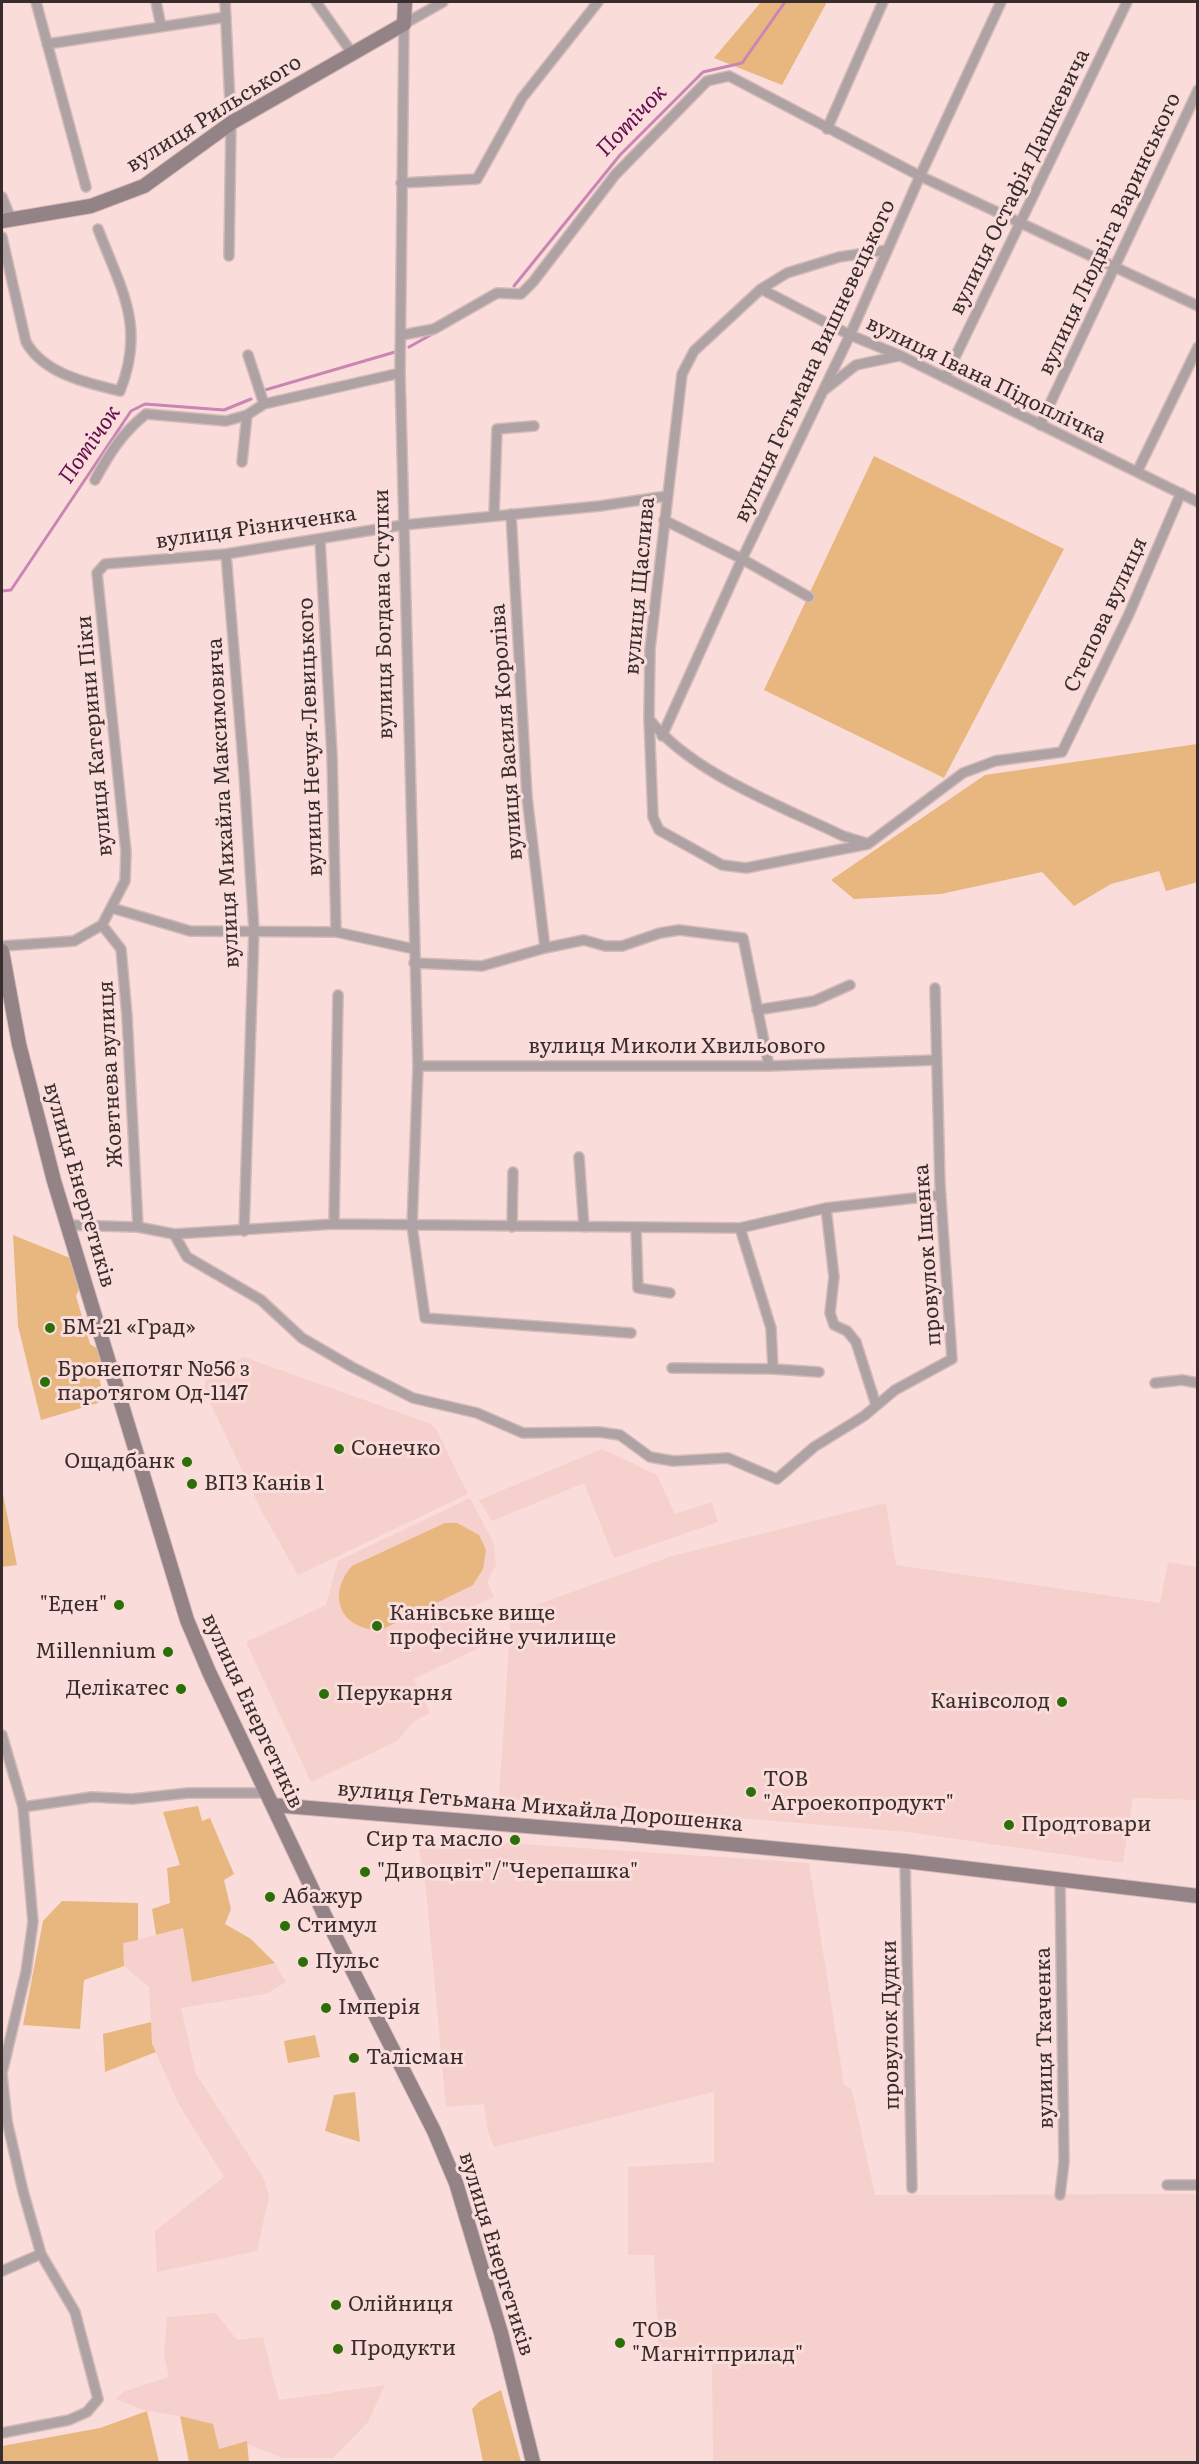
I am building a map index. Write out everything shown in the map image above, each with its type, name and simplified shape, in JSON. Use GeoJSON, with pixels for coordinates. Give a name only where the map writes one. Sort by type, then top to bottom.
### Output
{"type":"FeatureCollection","features":[{"type":"Feature","properties":{"kind":"main road","name":"вулиця Богдана Ступки"},"geometry":{"type":"LineString","coordinates":[[404,24],[405,2]]}},
{"type":"Feature","properties":{"kind":"main road","name":"вулиця Рильського"},"geometry":{"type":"LineString","coordinates":[[6,220],[91,206],[144,186],[231,123],[404,24]]}},
{"type":"Feature","properties":{"kind":"main road","name":"вулиця Енергетиків"},"geometry":{"type":"LineString","coordinates":[[2,951],[19,1044],[66,1225],[187,1620],[208,1672],[325,1916],[437,2138],[456,2183],[501,2333],[533,2463]]}},
{"type":"Feature","properties":{"kind":"main road","name":"вулиця Гетьмана Михайла Дорошенка"},"geometry":{"type":"LineString","coordinates":[[270,1799],[905,1861],[1197,1896]]}},
{"type":"Feature","properties":{"kind":"street"},"geometry":{"type":"LineString","coordinates":[[36,2],[86,187]]}},
{"type":"Feature","properties":{"kind":"street"},"geometry":{"type":"LineString","coordinates":[[156,2],[161,26]]}},
{"type":"Feature","properties":{"kind":"street"},"geometry":{"type":"LineString","coordinates":[[225,2],[231,123],[229,256]]}},
{"type":"Feature","properties":{"kind":"street"},"geometry":{"type":"LineString","coordinates":[[316,2],[352,53]]}},
{"type":"Feature","properties":{"kind":"street"},"geometry":{"type":"LineString","coordinates":[[404,24],[443,2]]}},
{"type":"Feature","properties":{"kind":"street"},"geometry":{"type":"LineString","coordinates":[[401,183],[477,179],[522,98],[598,2]]}},
{"type":"Feature","properties":{"kind":"street"},"geometry":{"type":"LineString","coordinates":[[827,129],[883,2]]}},
{"type":"Feature","properties":{"kind":"street","name":"вулиця Гетьмана Вишневецького"},"geometry":{"type":"LineString","coordinates":[[662,736],[742,559],[850,334],[1001,2]]}},
{"type":"Feature","properties":{"kind":"street","name":"вулиця Остафія Дашкевича"},"geometry":{"type":"LineString","coordinates":[[945,378],[1127,2]]}},
{"type":"Feature","properties":{"kind":"street"},"geometry":{"type":"LineString","coordinates":[[47,44],[226,17]]}},
{"type":"Feature","properties":{"kind":"street","name":"вулиця Богдана Ступки"},"geometry":{"type":"LineString","coordinates":[[404,24],[400,373],[418,1066],[412,1226],[425,1318],[631,1333]]}},
{"type":"Feature","properties":{"kind":"street"},"geometry":{"type":"LineString","coordinates":[[402,335],[435,329],[497,293],[521,294],[533,282],[615,175],[707,81],[729,76],[920,176],[1197,306]]}},
{"type":"Feature","properties":{"kind":"street","name":"вулиця Людвіга Варинського"},"geometry":{"type":"LineString","coordinates":[[1041,425],[1197,90]]}},
{"type":"Feature","properties":{"kind":"street"},"geometry":{"type":"LineString","coordinates":[[2,197],[6,220]]}},
{"type":"Feature","properties":{"kind":"street"},"geometry":{"type":"LineString","coordinates":[[2,237],[26,342],[33,353],[78,381],[120,391],[128,372],[133,333],[127,305],[98,229]]}},
{"type":"Feature","properties":{"kind":"street","name":"вулиця Щаслива"},"geometry":{"type":"LineString","coordinates":[[868,843],[746,868],[722,865],[658,830],[653,817],[649,718],[650,649],[682,374],[694,351],[761,289],[787,273],[838,257],[887,250]]}},
{"type":"Feature","properties":{"kind":"street","name":"вулиця Івана Підоплічка"},"geometry":{"type":"LineString","coordinates":[[761,289],[1197,502]]}},
{"type":"Feature","properties":{"kind":"street"},"geometry":{"type":"LineString","coordinates":[[1137,472],[1197,346]]}},
{"type":"Feature","properties":{"kind":"street"},"geometry":{"type":"LineString","coordinates":[[248,355],[264,404]]}},
{"type":"Feature","properties":{"kind":"street"},"geometry":{"type":"LineString","coordinates":[[822,392],[856,365],[899,356]]}},
{"type":"Feature","properties":{"kind":"street"},"geometry":{"type":"LineString","coordinates":[[95,480],[110,451],[129,427],[146,414],[226,421],[247,415],[264,404],[400,373]]}},
{"type":"Feature","properties":{"kind":"street"},"geometry":{"type":"LineString","coordinates":[[242,462],[247,415]]}},
{"type":"Feature","properties":{"kind":"street"},"geometry":{"type":"LineString","coordinates":[[494,515],[497,429],[534,426]]}},
{"type":"Feature","properties":{"kind":"street","name":"Степова вулиця"},"geometry":{"type":"LineString","coordinates":[[868,843],[963,773],[995,760],[1062,752],[1129,614],[1181,494]]}},
{"type":"Feature","properties":{"kind":"street","name":"вулиця Різниченка"},"geometry":{"type":"LineString","coordinates":[[97,573],[105,564],[226,554],[403,525],[600,506],[666,496]]}},
{"type":"Feature","properties":{"kind":"street","name":"вулиця Василя Короліва"},"geometry":{"type":"LineString","coordinates":[[511,514],[526,797],[545,948]]}},
{"type":"Feature","properties":{"kind":"street"},"geometry":{"type":"LineString","coordinates":[[664,520],[742,559],[809,597]]}},
{"type":"Feature","properties":{"kind":"street","name":"вулиця Нечуя-Левицького"},"geometry":{"type":"LineString","coordinates":[[320,540],[332,755],[336,932]]}},
{"type":"Feature","properties":{"kind":"street","name":"вулиця Михайла Максимовича"},"geometry":{"type":"LineString","coordinates":[[226,554],[254,930],[244,1231]]}},
{"type":"Feature","properties":{"kind":"street","name":"вулиця Катерини Піки"},"geometry":{"type":"LineString","coordinates":[[97,573],[126,852],[125,881],[102,925]]}},
{"type":"Feature","properties":{"kind":"street"},"geometry":{"type":"LineString","coordinates":[[649,718],[662,736],[709,770],[843,836],[868,843]]}},
{"type":"Feature","properties":{"kind":"street"},"geometry":{"type":"LineString","coordinates":[[112,908],[190,931],[336,932],[414,950]]}},
{"type":"Feature","properties":{"kind":"street"},"geometry":{"type":"LineString","coordinates":[[2,946],[74,941],[102,925]]}},
{"type":"Feature","properties":{"kind":"street","name":"Жовтнева вулиця"},"geometry":{"type":"LineString","coordinates":[[102,925],[121,950],[127,1016],[138,1227]]}},
{"type":"Feature","properties":{"kind":"street"},"geometry":{"type":"LineString","coordinates":[[414,963],[482,966],[545,948],[584,940],[605,946],[622,946],[660,933],[679,930],[743,938],[769,1066]]}},
{"type":"Feature","properties":{"kind":"street"},"geometry":{"type":"LineString","coordinates":[[757,1010],[814,1001],[850,985]]}},
{"type":"Feature","properties":{"kind":"street","name":"провулок Іщенка"},"geometry":{"type":"LineString","coordinates":[[174,1234],[187,1257],[261,1300],[302,1338],[413,1398],[477,1413],[523,1433],[599,1432],[620,1435],[650,1457],[673,1461],[728,1458],[777,1479],[814,1447],[864,1416],[895,1390],[952,1359],[941,1196],[935,988]]}},
{"type":"Feature","properties":{"kind":"street"},"geometry":{"type":"LineString","coordinates":[[334,1224],[338,995]]}},
{"type":"Feature","properties":{"kind":"street","name":"вулиця Миколи Хвильового"},"geometry":{"type":"LineString","coordinates":[[418,1066],[769,1066],[937,1060]]}},
{"type":"Feature","properties":{"kind":"street"},"geometry":{"type":"LineString","coordinates":[[579,1157],[584,1227]]}},
{"type":"Feature","properties":{"kind":"street"},"geometry":{"type":"LineString","coordinates":[[512,1227],[513,1172]]}},
{"type":"Feature","properties":{"kind":"street"},"geometry":{"type":"LineString","coordinates":[[66,1225],[138,1227],[174,1234],[334,1224],[740,1228],[826,1208],[941,1196]]}},
{"type":"Feature","properties":{"kind":"street"},"geometry":{"type":"LineString","coordinates":[[826,1208],[834,1277],[830,1313],[834,1324],[847,1331],[856,1342],[876,1405]]}},
{"type":"Feature","properties":{"kind":"street"},"geometry":{"type":"LineString","coordinates":[[636,1228],[638,1288],[670,1293]]}},
{"type":"Feature","properties":{"kind":"street"},"geometry":{"type":"LineString","coordinates":[[740,1228],[771,1328],[773,1369]]}},
{"type":"Feature","properties":{"kind":"street"},"geometry":{"type":"LineString","coordinates":[[672,1368],[819,1372]]}},
{"type":"Feature","properties":{"kind":"street"},"geometry":{"type":"LineString","coordinates":[[1155,1383],[1182,1380],[1197,1383]]}},
{"type":"Feature","properties":{"kind":"street"},"geometry":{"type":"LineString","coordinates":[[2,1735],[23,1808],[33,1922],[26,1972],[2,2074],[4,2122],[41,2254],[75,2312],[98,2399],[87,2412],[69,2420],[2,2433]]}},
{"type":"Feature","properties":{"kind":"street"},"geometry":{"type":"LineString","coordinates":[[23,1808],[92,1797],[132,1799],[188,1793],[270,1799]]}},
{"type":"Feature","properties":{"kind":"street","name":"провулок Дудки"},"geometry":{"type":"LineString","coordinates":[[905,1861],[912,2188]]}},
{"type":"Feature","properties":{"kind":"street","name":"вулиця Ткаченка"},"geometry":{"type":"LineString","coordinates":[[1060,1880],[1064,2162],[1060,2195]]}},
{"type":"Feature","properties":{"kind":"street"},"geometry":{"type":"LineString","coordinates":[[1167,2185],[1197,2185]]}},
{"type":"Feature","properties":{"kind":"street"},"geometry":{"type":"LineString","coordinates":[[2,2271],[41,2254]]}},
{"type":"Feature","properties":{"kind":"shaded area"},"geometry":{"type":"Polygon","coordinates":[[[761,2],[827,2],[782,85],[714,58],[761,2]]]}},
{"type":"Feature","properties":{"kind":"shaded area"},"geometry":{"type":"Polygon","coordinates":[[[874,456],[1064,549],[944,778],[764,690],[874,456]]]}},
{"type":"Feature","properties":{"kind":"shaded area"},"geometry":{"type":"Polygon","coordinates":[[[1197,744],[1197,882],[1166,891],[1159,871],[1111,884],[1074,906],[1042,872],[941,894],[854,899],[831,880],[985,775],[1197,744]]]}},
{"type":"Feature","properties":{"kind":"shaded area"},"geometry":{"type":"Polygon","coordinates":[[[13,1235],[70,1258],[79,1289],[76,1296],[90,1344],[98,1349],[103,1366],[97,1370],[105,1401],[41,1420],[18,1326],[13,1235]]]}},
{"type":"Feature","properties":{"kind":"shaded area","name":"Сонечко"},"geometry":{"type":"Polygon","coordinates":[[[244,1357],[429,1423],[436,1429],[468,1494],[298,1575],[262,1512],[204,1390],[207,1375],[244,1357]]]}},
{"type":"Feature","properties":{"kind":"shaded area"},"geometry":{"type":"Polygon","coordinates":[[[602,1449],[657,1475],[675,1514],[712,1502],[718,1522],[614,1558],[584,1483],[492,1521],[479,1500],[602,1449]]]}},
{"type":"Feature","properties":{"kind":"shaded area"},"geometry":{"type":"Polygon","coordinates":[[[2,1489],[17,1565],[2,1567],[2,1489]]]}},
{"type":"Feature","properties":{"kind":"shaded area","name":"Канівське вище професійне училище"},"geometry":{"type":"Polygon","coordinates":[[[470,1498],[494,1544],[496,1565],[487,1581],[494,1597],[466,1610],[483,1646],[414,1679],[430,1713],[413,1722],[397,1741],[311,1782],[246,1642],[326,1605],[338,1561],[470,1498]]]}},
{"type":"Feature","properties":{"kind":"shaded area"},"geometry":{"type":"Polygon","coordinates":[[[886,1503],[896,1565],[1160,1603],[1168,1562],[1197,1567],[1197,1800],[1133,1798],[1123,1863],[907,1832],[499,1798],[511,1614],[672,1556],[886,1503]]]}},
{"type":"Feature","properties":{"kind":"shaded area"},"geometry":{"type":"Polygon","coordinates":[[[445,1523],[457,1523],[479,1535],[486,1550],[483,1569],[473,1585],[381,1630],[367,1628],[347,1618],[339,1599],[344,1577],[352,1566],[445,1523]]]}},
{"type":"Feature","properties":{"kind":"shaded area"},"geometry":{"type":"Polygon","coordinates":[[[198,1806],[202,1821],[210,1818],[234,1874],[224,1880],[231,1909],[225,1924],[251,1939],[275,1963],[192,1982],[183,1928],[156,1935],[152,1909],[170,1903],[167,1868],[180,1865],[163,1812],[198,1806]]]}},
{"type":"Feature","properties":{"kind":"shaded area"},"geometry":{"type":"Polygon","coordinates":[[[492,1842],[809,1863],[844,2084],[852,2090],[875,2195],[1197,2194],[1197,2462],[713,2462],[712,2363],[659,2363],[654,2255],[628,2255],[628,2167],[714,2162],[714,2092],[494,2147],[488,2132],[484,2104],[446,2107],[426,1889],[418,1844],[492,1842]]]}},
{"type":"Feature","properties":{"kind":"shaded area"},"geometry":{"type":"Polygon","coordinates":[[[62,1901],[138,1903],[138,1940],[123,1943],[124,1966],[84,1980],[80,2029],[23,2025],[43,1921],[62,1901]]]}},
{"type":"Feature","properties":{"kind":"shaded area"},"geometry":{"type":"Polygon","coordinates":[[[183,1928],[192,1981],[275,1963],[286,1982],[266,1994],[181,2008],[196,2074],[264,2179],[269,2196],[257,2251],[157,2272],[155,2231],[224,2177],[178,2103],[152,2044],[149,1987],[124,1966],[123,1943],[183,1928]]]}},
{"type":"Feature","properties":{"kind":"shaded area"},"geometry":{"type":"Polygon","coordinates":[[[151,2022],[152,2044],[156,2052],[105,2072],[103,2034],[151,2022]]]}},
{"type":"Feature","properties":{"kind":"shaded area"},"geometry":{"type":"Polygon","coordinates":[[[315,2035],[320,2057],[288,2063],[284,2041],[315,2035]]]}},
{"type":"Feature","properties":{"kind":"shaded area"},"geometry":{"type":"Polygon","coordinates":[[[355,2092],[360,2142],[325,2131],[334,2095],[355,2092]]]}},
{"type":"Feature","properties":{"kind":"shaded area"},"geometry":{"type":"Polygon","coordinates":[[[216,2313],[237,2340],[263,2337],[279,2400],[385,2385],[368,2422],[333,2458],[282,2458],[243,2442],[219,2449],[180,2416],[147,2411],[115,2399],[125,2391],[169,2377],[164,2356],[167,2317],[216,2313]]]}},
{"type":"Feature","properties":{"kind":"shaded area"},"geometry":{"type":"Polygon","coordinates":[[[501,2390],[521,2462],[483,2462],[472,2409],[480,2401],[501,2390]]]}},
{"type":"Feature","properties":{"kind":"shaded area"},"geometry":{"type":"Polygon","coordinates":[[[147,2411],[159,2462],[2,2462],[2,2446],[100,2428],[147,2411]]]}},
{"type":"Feature","properties":{"kind":"shaded area"},"geometry":{"type":"Polygon","coordinates":[[[180,2416],[213,2424],[219,2449],[247,2441],[249,2462],[189,2462],[180,2416]]]}},
{"type":"Feature","properties":{"kind":"waterway","name":"Потічок"},"geometry":{"type":"LineString","coordinates":[[514,286],[620,155],[703,72],[742,63],[785,2]]}},
{"type":"Feature","properties":{"kind":"waterway","name":"Потічок"},"geometry":{"type":"LineString","coordinates":[[409,347],[436,332]]}},
{"type":"Feature","properties":{"kind":"waterway","name":"Потічок"},"geometry":{"type":"LineString","coordinates":[[265,390],[395,352]]}},
{"type":"Feature","properties":{"kind":"waterway","name":"Потічок"},"geometry":{"type":"LineString","coordinates":[[2,591],[11,590],[131,411],[145,404],[224,410],[251,399]]}},
{"type":"Feature","properties":{"kind":"place","name":"БМ-21 «Град»"},"geometry":{"type":"Point","coordinates":[50,1328]}},
{"type":"Feature","properties":{"kind":"place","name":"Бронепотяг №56 з паротягом Од-1147"},"geometry":{"type":"Point","coordinates":[45,1382]}},
{"type":"Feature","properties":{"kind":"place","name":"Сонечко"},"geometry":{"type":"Point","coordinates":[339,1449]}},
{"type":"Feature","properties":{"kind":"place","name":"Ощадбанк"},"geometry":{"type":"Point","coordinates":[187,1462]}},
{"type":"Feature","properties":{"kind":"place","name":"ВПЗ Канів 1"},"geometry":{"type":"Point","coordinates":[192,1484]}},
{"type":"Feature","properties":{"kind":"place","name":"\"Еден\""},"geometry":{"type":"Point","coordinates":[119,1605]}},
{"type":"Feature","properties":{"kind":"place","name":"Канівське вище професійне училище"},"geometry":{"type":"Point","coordinates":[377,1626]}},
{"type":"Feature","properties":{"kind":"place","name":"Millennium"},"geometry":{"type":"Point","coordinates":[168,1652]}},
{"type":"Feature","properties":{"kind":"place","name":"Делікатес"},"geometry":{"type":"Point","coordinates":[181,1689]}},
{"type":"Feature","properties":{"kind":"place","name":"Перукарня"},"geometry":{"type":"Point","coordinates":[324,1694]}},
{"type":"Feature","properties":{"kind":"place","name":"Канівсолод"},"geometry":{"type":"Point","coordinates":[1062,1702]}},
{"type":"Feature","properties":{"kind":"place","name":"ТОВ \"Агроекопродукт\""},"geometry":{"type":"Point","coordinates":[751,1792]}},
{"type":"Feature","properties":{"kind":"place","name":"Продтовари"},"geometry":{"type":"Point","coordinates":[1009,1825]}},
{"type":"Feature","properties":{"kind":"place","name":"Сир та масло"},"geometry":{"type":"Point","coordinates":[515,1840]}},
{"type":"Feature","properties":{"kind":"place","name":"\"Дивоцвіт\"/\"Черепашка\""},"geometry":{"type":"Point","coordinates":[365,1872]}},
{"type":"Feature","properties":{"kind":"place","name":"Абажур"},"geometry":{"type":"Point","coordinates":[270,1897]}},
{"type":"Feature","properties":{"kind":"place","name":"Стимул"},"geometry":{"type":"Point","coordinates":[285,1926]}},
{"type":"Feature","properties":{"kind":"place","name":"Пульс"},"geometry":{"type":"Point","coordinates":[303,1962]}},
{"type":"Feature","properties":{"kind":"place","name":"Імперія"},"geometry":{"type":"Point","coordinates":[326,2008]}},
{"type":"Feature","properties":{"kind":"place","name":"Талісман"},"geometry":{"type":"Point","coordinates":[354,2058]}},
{"type":"Feature","properties":{"kind":"place","name":"Олійниця"},"geometry":{"type":"Point","coordinates":[336,2305]}},
{"type":"Feature","properties":{"kind":"place","name":"ТОВ \"Магнітприлад\""},"geometry":{"type":"Point","coordinates":[620,2343]}},
{"type":"Feature","properties":{"kind":"place","name":"Продукти"},"geometry":{"type":"Point","coordinates":[338,2349]}}]}
